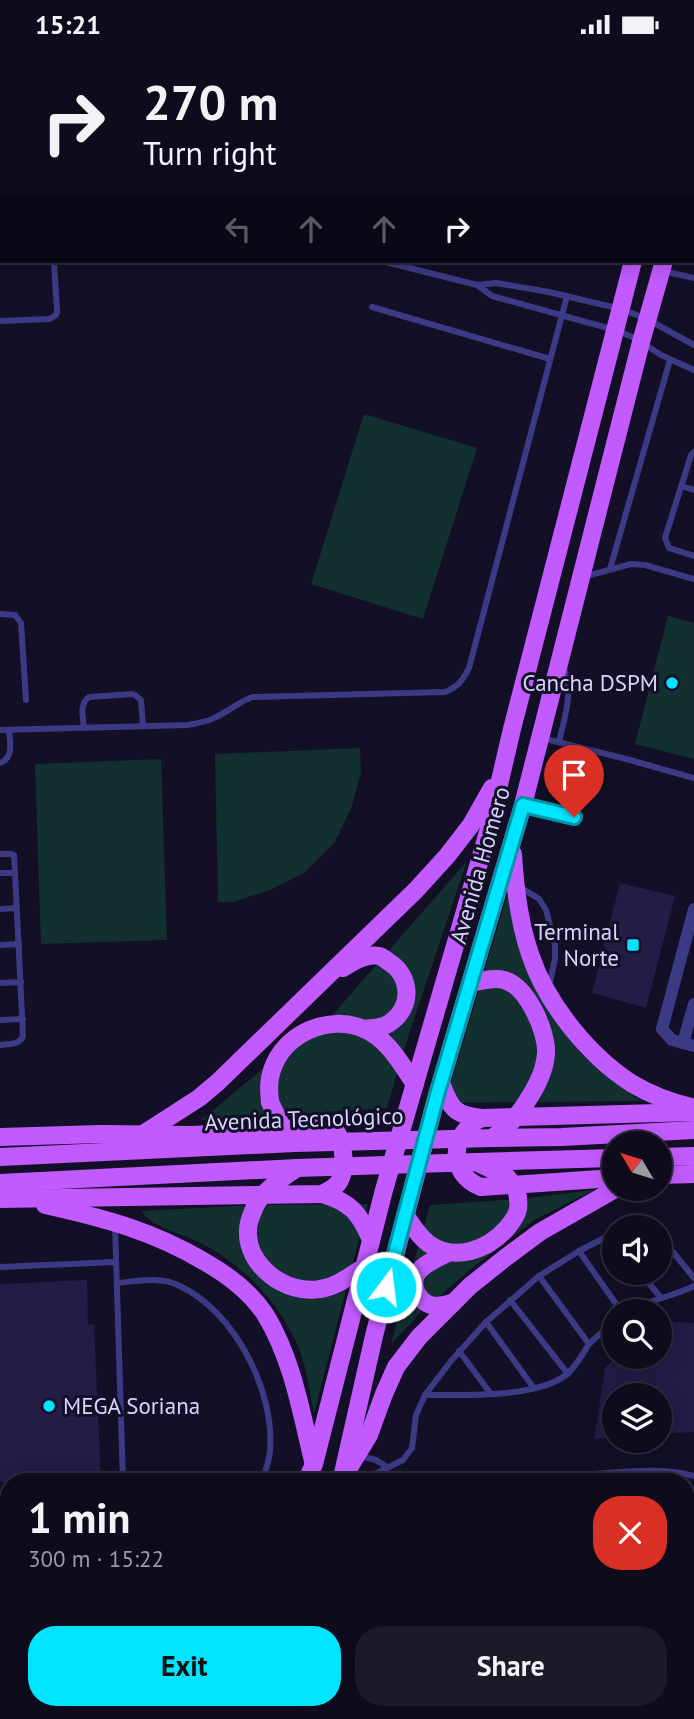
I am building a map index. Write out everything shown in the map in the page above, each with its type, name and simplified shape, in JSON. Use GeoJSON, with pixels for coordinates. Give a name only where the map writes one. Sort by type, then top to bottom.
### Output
{"type":"FeatureCollection","features":[{"type":"Feature","properties":{"kind":"main road","name":"Avenida Homero"},"geometry":{"type":"LineString","coordinates":[[310,1473],[371,1240],[476,877],[633,263]]}},
{"type":"Feature","properties":{"kind":"main road","name":"Avenida Homero"},"geometry":{"type":"LineString","coordinates":[[343,1473],[405,1215],[439,1089],[513,842],[641,342],[663,266]]}},
{"type":"Feature","properties":{"kind":"main road"},"geometry":{"type":"LineString","coordinates":[[512,729],[540,737]]}},
{"type":"Feature","properties":{"kind":"main road"},"geometry":{"type":"LineString","coordinates":[[143,1134],[199,1098],[218,1082],[416,890],[471,825],[501,773]]}},
{"type":"Feature","properties":{"kind":"main road"},"geometry":{"type":"LineString","coordinates":[[513,842],[520,919],[531,956],[548,993],[577,1034],[606,1063],[632,1083],[656,1096],[694,1110]]}},
{"type":"Feature","properties":{"kind":"main road"},"geometry":{"type":"LineString","coordinates":[[314,989],[338,970],[360,958],[379,955],[392,964],[404,977],[408,989],[401,1011],[389,1024],[364,1029]]}},
{"type":"Feature","properties":{"kind":"main road"},"geometry":{"type":"LineString","coordinates":[[471,983],[503,979],[513,984],[527,997],[537,1016],[546,1052],[535,1089],[508,1127],[492,1138]]}},
{"type":"Feature","properties":{"kind":"main road"},"geometry":{"type":"LineString","coordinates":[[294,1143],[282,1127],[270,1102],[271,1071],[292,1041],[311,1029],[345,1023],[374,1034],[387,1045],[413,1090]]}},
{"type":"Feature","properties":{"kind":"main road"},"geometry":{"type":"LineString","coordinates":[[439,1089],[449,1104],[467,1117],[694,1110]]}},
{"type":"Feature","properties":{"kind":"main road"},"geometry":{"type":"LineString","coordinates":[[482,1118],[466,1128],[460,1137],[457,1150],[463,1175],[472,1183],[481,1187],[602,1179]]}},
{"type":"Feature","properties":{"kind":"main road"},"geometry":{"type":"LineString","coordinates":[[0,1137],[191,1135],[330,1126],[339,1135],[343,1168],[341,1179],[335,1187],[322,1194]]}},
{"type":"Feature","properties":{"kind":"main road","name":"Avenida Tecnológico"},"geometry":{"type":"LineString","coordinates":[[0,1157],[294,1143],[694,1130]]}},
{"type":"Feature","properties":{"kind":"main road"},"geometry":{"type":"LineString","coordinates":[[672,1157],[694,1156]]}},
{"type":"Feature","properties":{"kind":"main road"},"geometry":{"type":"LineString","coordinates":[[0,1183],[297,1168],[602,1158]]}},
{"type":"Feature","properties":{"kind":"main road"},"geometry":{"type":"LineString","coordinates":[[405,1215],[420,1236],[430,1245],[447,1253],[468,1252],[502,1234],[518,1210],[516,1188],[506,1176],[476,1162]]}},
{"type":"Feature","properties":{"kind":"main road"},"geometry":{"type":"LineString","coordinates":[[297,1168],[265,1192],[250,1218],[249,1242],[261,1265],[282,1283],[307,1290],[330,1287],[364,1267]]}},
{"type":"Feature","properties":{"kind":"main road"},"geometry":{"type":"LineString","coordinates":[[672,1175],[694,1174]]}},
{"type":"Feature","properties":{"kind":"main road"},"geometry":{"type":"LineString","coordinates":[[7,1199],[322,1194],[347,1204],[357,1213],[371,1240]]}},
{"type":"Feature","properties":{"kind":"main road"},"geometry":{"type":"LineString","coordinates":[[346,1473],[369,1436],[396,1367],[419,1337],[470,1286],[505,1258],[540,1232],[602,1197]]}},
{"type":"Feature","properties":{"kind":"main road"},"geometry":{"type":"LineString","coordinates":[[7,1199],[114,1221],[143,1231],[184,1249],[233,1280],[251,1296],[264,1313],[287,1360],[314,1464]]}},
{"type":"Feature","properties":{"kind":"main road"},"geometry":{"type":"LineString","coordinates":[[447,1253],[420,1270],[415,1276],[415,1291],[422,1300],[438,1307],[453,1303]]}},
{"type":"Feature","properties":{"kind":"main road","name":"Avenida Homero"},"geometry":{"type":"LineString","coordinates":[[314,1464],[315,1473]]}},
{"type":"Feature","properties":{"kind":"street"},"geometry":{"type":"LineString","coordinates":[[694,909],[662,1029],[666,1036],[689,1044],[694,1005]]}},
{"type":"Feature","properties":{"kind":"lane"},"geometry":{"type":"LineString","coordinates":[[0,321],[50,319],[56,315],[54,263]]}},
{"type":"Feature","properties":{"kind":"lane"},"geometry":{"type":"LineString","coordinates":[[390,263],[477,285],[496,283],[621,309],[648,319],[694,345]]}},
{"type":"Feature","properties":{"kind":"lane"},"geometry":{"type":"LineString","coordinates":[[663,266],[693,276]]}},
{"type":"Feature","properties":{"kind":"lane"},"geometry":{"type":"LineString","coordinates":[[477,285],[492,296],[615,330],[694,370]]}},
{"type":"Feature","properties":{"kind":"lane"},"geometry":{"type":"LineString","coordinates":[[0,730],[188,725],[218,716],[243,700],[253,697],[445,692],[455,688],[464,679],[469,668],[566,296]]}},
{"type":"Feature","properties":{"kind":"lane"},"geometry":{"type":"LineString","coordinates":[[372,307],[550,359]]}},
{"type":"Feature","properties":{"kind":"lane"},"geometry":{"type":"LineString","coordinates":[[610,569],[670,360]]}},
{"type":"Feature","properties":{"kind":"lane"},"geometry":{"type":"LineString","coordinates":[[694,452],[665,538],[668,548],[694,557]]}},
{"type":"Feature","properties":{"kind":"lane"},"geometry":{"type":"LineString","coordinates":[[681,486],[694,490]]}},
{"type":"Feature","properties":{"kind":"lane"},"geometry":{"type":"LineString","coordinates":[[581,578],[631,564],[645,565],[694,579]]}},
{"type":"Feature","properties":{"kind":"lane"},"geometry":{"type":"LineString","coordinates":[[0,614],[15,615],[22,623],[26,700]]}},
{"type":"Feature","properties":{"kind":"lane"},"geometry":{"type":"LineString","coordinates":[[559,742],[569,698],[560,657]]}},
{"type":"Feature","properties":{"kind":"lane"},"geometry":{"type":"LineString","coordinates":[[84,728],[83,705],[86,699],[132,694],[141,700],[143,726]]}},
{"type":"Feature","properties":{"kind":"lane"},"geometry":{"type":"LineString","coordinates":[[0,763],[6,761],[9,755],[9,730]]}},
{"type":"Feature","properties":{"kind":"lane"},"geometry":{"type":"LineString","coordinates":[[540,737],[694,778]]}},
{"type":"Feature","properties":{"kind":"lane"},"geometry":{"type":"LineString","coordinates":[[523,805],[574,817]]}},
{"type":"Feature","properties":{"kind":"lane"},"geometry":{"type":"LineString","coordinates":[[0,854],[15,857],[23,1019],[22,1040],[0,1045]]}},
{"type":"Feature","properties":{"kind":"lane"},"geometry":{"type":"LineString","coordinates":[[0,873],[15,873]]}},
{"type":"Feature","properties":{"kind":"lane"},"geometry":{"type":"LineString","coordinates":[[516,885],[539,899],[546,910],[555,945],[548,993]]}},
{"type":"Feature","properties":{"kind":"lane"},"geometry":{"type":"LineString","coordinates":[[0,909],[16,908]]}},
{"type":"Feature","properties":{"kind":"lane"},"geometry":{"type":"LineString","coordinates":[[0,945],[19,944]]}},
{"type":"Feature","properties":{"kind":"lane"},"geometry":{"type":"LineString","coordinates":[[0,983],[21,982]]}},
{"type":"Feature","properties":{"kind":"lane"},"geometry":{"type":"LineString","coordinates":[[0,1020],[23,1019]]}},
{"type":"Feature","properties":{"kind":"lane"},"geometry":{"type":"LineString","coordinates":[[114,1221],[123,1473]]}},
{"type":"Feature","properties":{"kind":"lane"},"geometry":{"type":"LineString","coordinates":[[377,1473],[397,1464],[409,1454],[414,1441],[416,1415],[425,1395],[459,1351],[486,1322],[540,1276],[579,1251],[602,1241]]}},
{"type":"Feature","properties":{"kind":"lane"},"geometry":{"type":"LineString","coordinates":[[672,1250],[694,1277]]}},
{"type":"Feature","properties":{"kind":"lane"},"geometry":{"type":"LineString","coordinates":[[579,1251],[613,1299]]}},
{"type":"Feature","properties":{"kind":"lane"},"geometry":{"type":"LineString","coordinates":[[0,1267],[116,1262]]}},
{"type":"Feature","properties":{"kind":"lane"},"geometry":{"type":"LineString","coordinates":[[540,1276],[589,1344]]}},
{"type":"Feature","properties":{"kind":"lane"},"geometry":{"type":"LineString","coordinates":[[117,1283],[152,1280],[180,1286],[208,1306],[241,1343],[251,1361],[267,1412],[270,1452],[264,1473]]}},
{"type":"Feature","properties":{"kind":"lane"},"geometry":{"type":"LineString","coordinates":[[650,1285],[661,1298]]}},
{"type":"Feature","properties":{"kind":"lane"},"geometry":{"type":"LineString","coordinates":[[657,1299],[694,1286]]}},
{"type":"Feature","properties":{"kind":"lane"},"geometry":{"type":"LineString","coordinates":[[510,1300],[568,1374]]}},
{"type":"Feature","properties":{"kind":"lane"},"geometry":{"type":"LineString","coordinates":[[486,1322],[533,1387]]}},
{"type":"Feature","properties":{"kind":"lane"},"geometry":{"type":"LineString","coordinates":[[425,1395],[513,1392],[554,1382],[568,1374],[589,1344],[602,1332]]}},
{"type":"Feature","properties":{"kind":"lane"},"geometry":{"type":"LineString","coordinates":[[459,1351],[491,1394]]}},
{"type":"Feature","properties":{"kind":"lane"},"geometry":{"type":"LineString","coordinates":[[358,1455],[376,1460],[387,1467]]}},
{"type":"Feature","properties":{"kind":"lane"},"geometry":{"type":"LineString","coordinates":[[604,1473],[674,1473]]}},
{"type":"Feature","properties":{"kind":"green space"},"geometry":{"type":"Polygon","coordinates":[[[364,414],[477,448],[423,619],[311,584],[364,414]]]}},
{"type":"Feature","properties":{"kind":"green space","name":"Cancha DSPM"},"geometry":{"type":"Polygon","coordinates":[[[668,616],[694,623],[694,759],[635,744],[668,616]]]}},
{"type":"Feature","properties":{"kind":"green space"},"geometry":{"type":"Polygon","coordinates":[[[360,748],[361,772],[352,806],[335,842],[304,873],[270,890],[233,902],[218,902],[215,754],[360,748]]]}},
{"type":"Feature","properties":{"kind":"green space"},"geometry":{"type":"Polygon","coordinates":[[[161,759],[167,940],[41,944],[35,764],[161,759]]]}},
{"type":"Feature","properties":{"kind":"green space"},"geometry":{"type":"Polygon","coordinates":[[[467,861],[387,1108],[201,1120],[276,1058],[298,1025],[330,1018],[467,861]]]}},
{"type":"Feature","properties":{"kind":"green space"},"geometry":{"type":"Polygon","coordinates":[[[508,893],[531,978],[550,1014],[582,1055],[641,1101],[445,1103],[508,893]]]}},
{"type":"Feature","properties":{"kind":"green space"},"geometry":{"type":"Polygon","coordinates":[[[594,1190],[534,1220],[423,1310],[391,1344],[430,1205],[594,1190]]]}},
{"type":"Feature","properties":{"kind":"green space"},"geometry":{"type":"Polygon","coordinates":[[[368,1204],[314,1414],[300,1351],[293,1334],[273,1303],[247,1275],[217,1252],[153,1222],[141,1211],[257,1205],[368,1204]]]}},
{"type":"Feature","properties":{"kind":"building","name":"Terminal Norte"},"geometry":{"type":"Polygon","coordinates":[[[620,883],[675,896],[646,1008],[592,993],[620,883]]]}},
{"type":"Feature","properties":{"kind":"building","name":"MEGA Soriana"},"geometry":{"type":"Polygon","coordinates":[[[87,1280],[88,1325],[94,1324],[101,1473],[0,1473],[0,1284],[87,1280]]]}},
{"type":"Feature","properties":{"kind":"building"},"geometry":{"type":"Polygon","coordinates":[[[672,1322],[694,1323],[694,1432],[672,1433],[672,1383],[603,1383],[605,1369],[672,1369],[672,1322]]]}},
{"type":"Feature","properties":{"kind":"building"},"geometry":{"type":"Polygon","coordinates":[[[602,1387],[602,1438],[594,1439],[602,1387]]]}},
{"type":"Feature","properties":{"kind":"place","name":"Cancha DSPM"},"geometry":{"type":"Point","coordinates":[672,683]}},
{"type":"Feature","properties":{"kind":"place","name":"Terminal Norte"},"geometry":{"type":"Point","coordinates":[633,945]}},
{"type":"Feature","properties":{"kind":"place","name":"MEGA Soriana"},"geometry":{"type":"Point","coordinates":[49,1406]}},
{"type":"Feature","properties":{"kind":"route"},"geometry":{"type":"LineString","coordinates":[[386,1287],[437,1095],[523,805],[574,817]]}}]}
